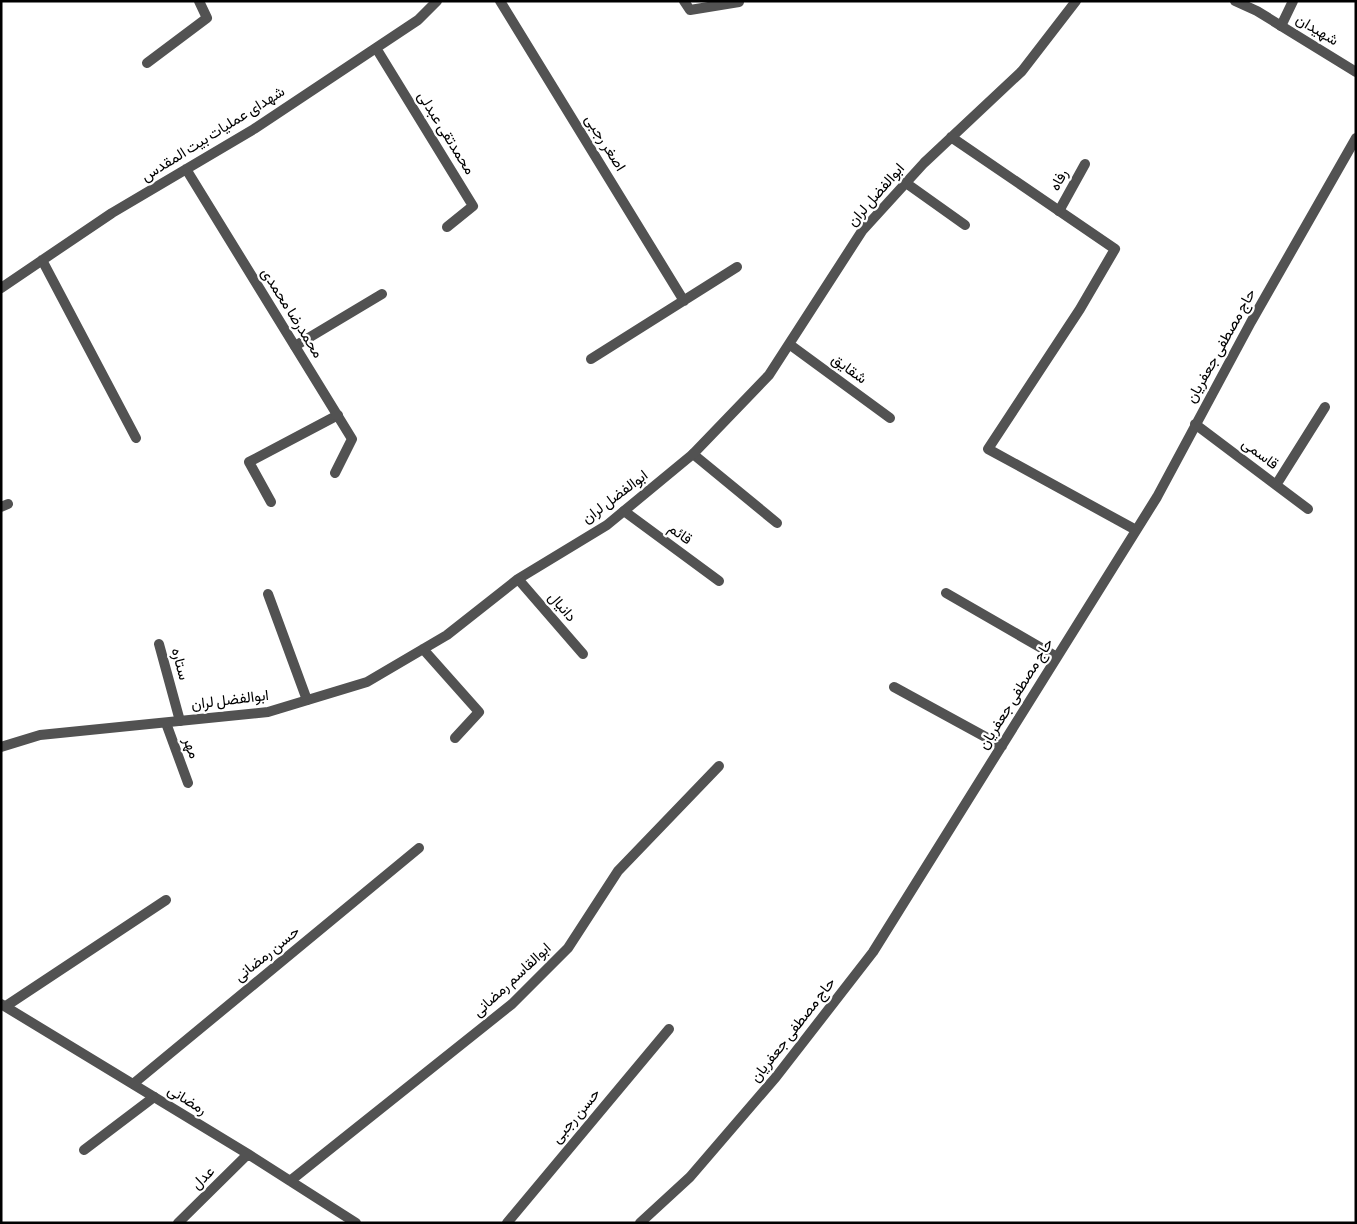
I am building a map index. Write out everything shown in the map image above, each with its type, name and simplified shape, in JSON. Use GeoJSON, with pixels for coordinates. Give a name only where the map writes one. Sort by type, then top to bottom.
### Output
{"type":"FeatureCollection","features":[{"type":"Feature","properties":{"kind":"street"},"geometry":{"type":"LineString","coordinates":[[147,63],[207,18],[199,1]]}},
{"type":"Feature","properties":{"kind":"street","name":"شهدای عملیات بیت المقدس"},"geometry":{"type":"LineString","coordinates":[[1,288],[112,213],[254,129],[418,20],[437,1]]}},
{"type":"Feature","properties":{"kind":"street","name":"اصغر رجبی"},"geometry":{"type":"LineString","coordinates":[[500,1],[684,301]]}},
{"type":"Feature","properties":{"kind":"street"},"geometry":{"type":"LineString","coordinates":[[684,1],[690,10],[739,2]]}},
{"type":"Feature","properties":{"kind":"street","name":"ابوالفضل لران"},"geometry":{"type":"LineString","coordinates":[[1,747],[40,735],[268,712],[367,682],[447,634],[518,579],[607,525],[694,454],[769,376],[862,232],[951,137],[1022,71],[1076,1]]}},
{"type":"Feature","properties":{"kind":"street","name":"شهیدان"},"geometry":{"type":"LineString","coordinates":[[1235,1],[1257,11],[1356,72]]}},
{"type":"Feature","properties":{"kind":"street"},"geometry":{"type":"LineString","coordinates":[[1281,26],[1293,1]]}},
{"type":"Feature","properties":{"kind":"street","name":"محمدتقی عبدلی"},"geometry":{"type":"LineString","coordinates":[[376,48],[473,206],[447,227]]}},
{"type":"Feature","properties":{"kind":"street"},"geometry":{"type":"LineString","coordinates":[[951,137],[1115,249],[1080,309],[988,449],[1136,530]]}},
{"type":"Feature","properties":{"kind":"street","name":"حاج مصطفی جعفریان"},"geometry":{"type":"LineString","coordinates":[[640,1223],[690,1177],[776,1076],[873,952],[1157,497],[1251,322],[1356,138]]}},
{"type":"Feature","properties":{"kind":"street","name":"رفاه"},"geometry":{"type":"LineString","coordinates":[[1060,211],[1085,164]]}},
{"type":"Feature","properties":{"kind":"street","name":"محمدرضا محمدی"},"geometry":{"type":"LineString","coordinates":[[186,169],[352,439],[335,473]]}},
{"type":"Feature","properties":{"kind":"street"},"geometry":{"type":"LineString","coordinates":[[906,184],[965,225]]}},
{"type":"Feature","properties":{"kind":"street"},"geometry":{"type":"LineString","coordinates":[[42,260],[136,438]]}},
{"type":"Feature","properties":{"kind":"street"},"geometry":{"type":"LineString","coordinates":[[591,359],[737,267]]}},
{"type":"Feature","properties":{"kind":"street"},"geometry":{"type":"LineString","coordinates":[[294,346],[382,294]]}},
{"type":"Feature","properties":{"kind":"street","name":"شقایق"},"geometry":{"type":"LineString","coordinates":[[790,344],[890,418]]}},
{"type":"Feature","properties":{"kind":"street"},"geometry":{"type":"LineString","coordinates":[[1276,485],[1325,407]]}},
{"type":"Feature","properties":{"kind":"street"},"geometry":{"type":"LineString","coordinates":[[271,502],[249,462],[338,415]]}},
{"type":"Feature","properties":{"kind":"street","name":"قاسمی"},"geometry":{"type":"LineString","coordinates":[[1195,424],[1308,508]]}},
{"type":"Feature","properties":{"kind":"street"},"geometry":{"type":"LineString","coordinates":[[694,454],[777,523]]}},
{"type":"Feature","properties":{"kind":"street","name":"قائم"},"geometry":{"type":"LineString","coordinates":[[624,511],[719,581]]}},
{"type":"Feature","properties":{"kind":"street","name":"دانیال"},"geometry":{"type":"LineString","coordinates":[[518,579],[583,654]]}},
{"type":"Feature","properties":{"kind":"street"},"geometry":{"type":"LineString","coordinates":[[946,593],[1058,657]]}},
{"type":"Feature","properties":{"kind":"street"},"geometry":{"type":"LineString","coordinates":[[268,594],[307,700]]}},
{"type":"Feature","properties":{"kind":"street","name":"ستاره"},"geometry":{"type":"LineString","coordinates":[[159,644],[180,722]]}},
{"type":"Feature","properties":{"kind":"street"},"geometry":{"type":"LineString","coordinates":[[423,649],[479,712],[455,738]]}},
{"type":"Feature","properties":{"kind":"street"},"geometry":{"type":"LineString","coordinates":[[894,687],[1002,746]]}},
{"type":"Feature","properties":{"kind":"street","name":"مهر"},"geometry":{"type":"LineString","coordinates":[[166,723],[188,783]]}},
{"type":"Feature","properties":{"kind":"street","name":"ابوالقاسم رمضانی"},"geometry":{"type":"LineString","coordinates":[[290,1181],[512,1004],[568,948],[618,871],[719,766]]}},
{"type":"Feature","properties":{"kind":"street","name":"حسن رمضانی"},"geometry":{"type":"LineString","coordinates":[[133,1084],[420,848]]}},
{"type":"Feature","properties":{"kind":"street"},"geometry":{"type":"LineString","coordinates":[[4,1005],[166,900]]}},
{"type":"Feature","properties":{"kind":"street","name":"رمضانی"},"geometry":{"type":"LineString","coordinates":[[4,1005],[248,1154],[356,1223]]}},
{"type":"Feature","properties":{"kind":"street","name":"حسن رجبی"},"geometry":{"type":"LineString","coordinates":[[507,1223],[669,1028]]}},
{"type":"Feature","properties":{"kind":"street"},"geometry":{"type":"LineString","coordinates":[[84,1150],[154,1097]]}},
{"type":"Feature","properties":{"kind":"street","name":"عدل"},"geometry":{"type":"LineString","coordinates":[[178,1223],[248,1154]]}}]}
